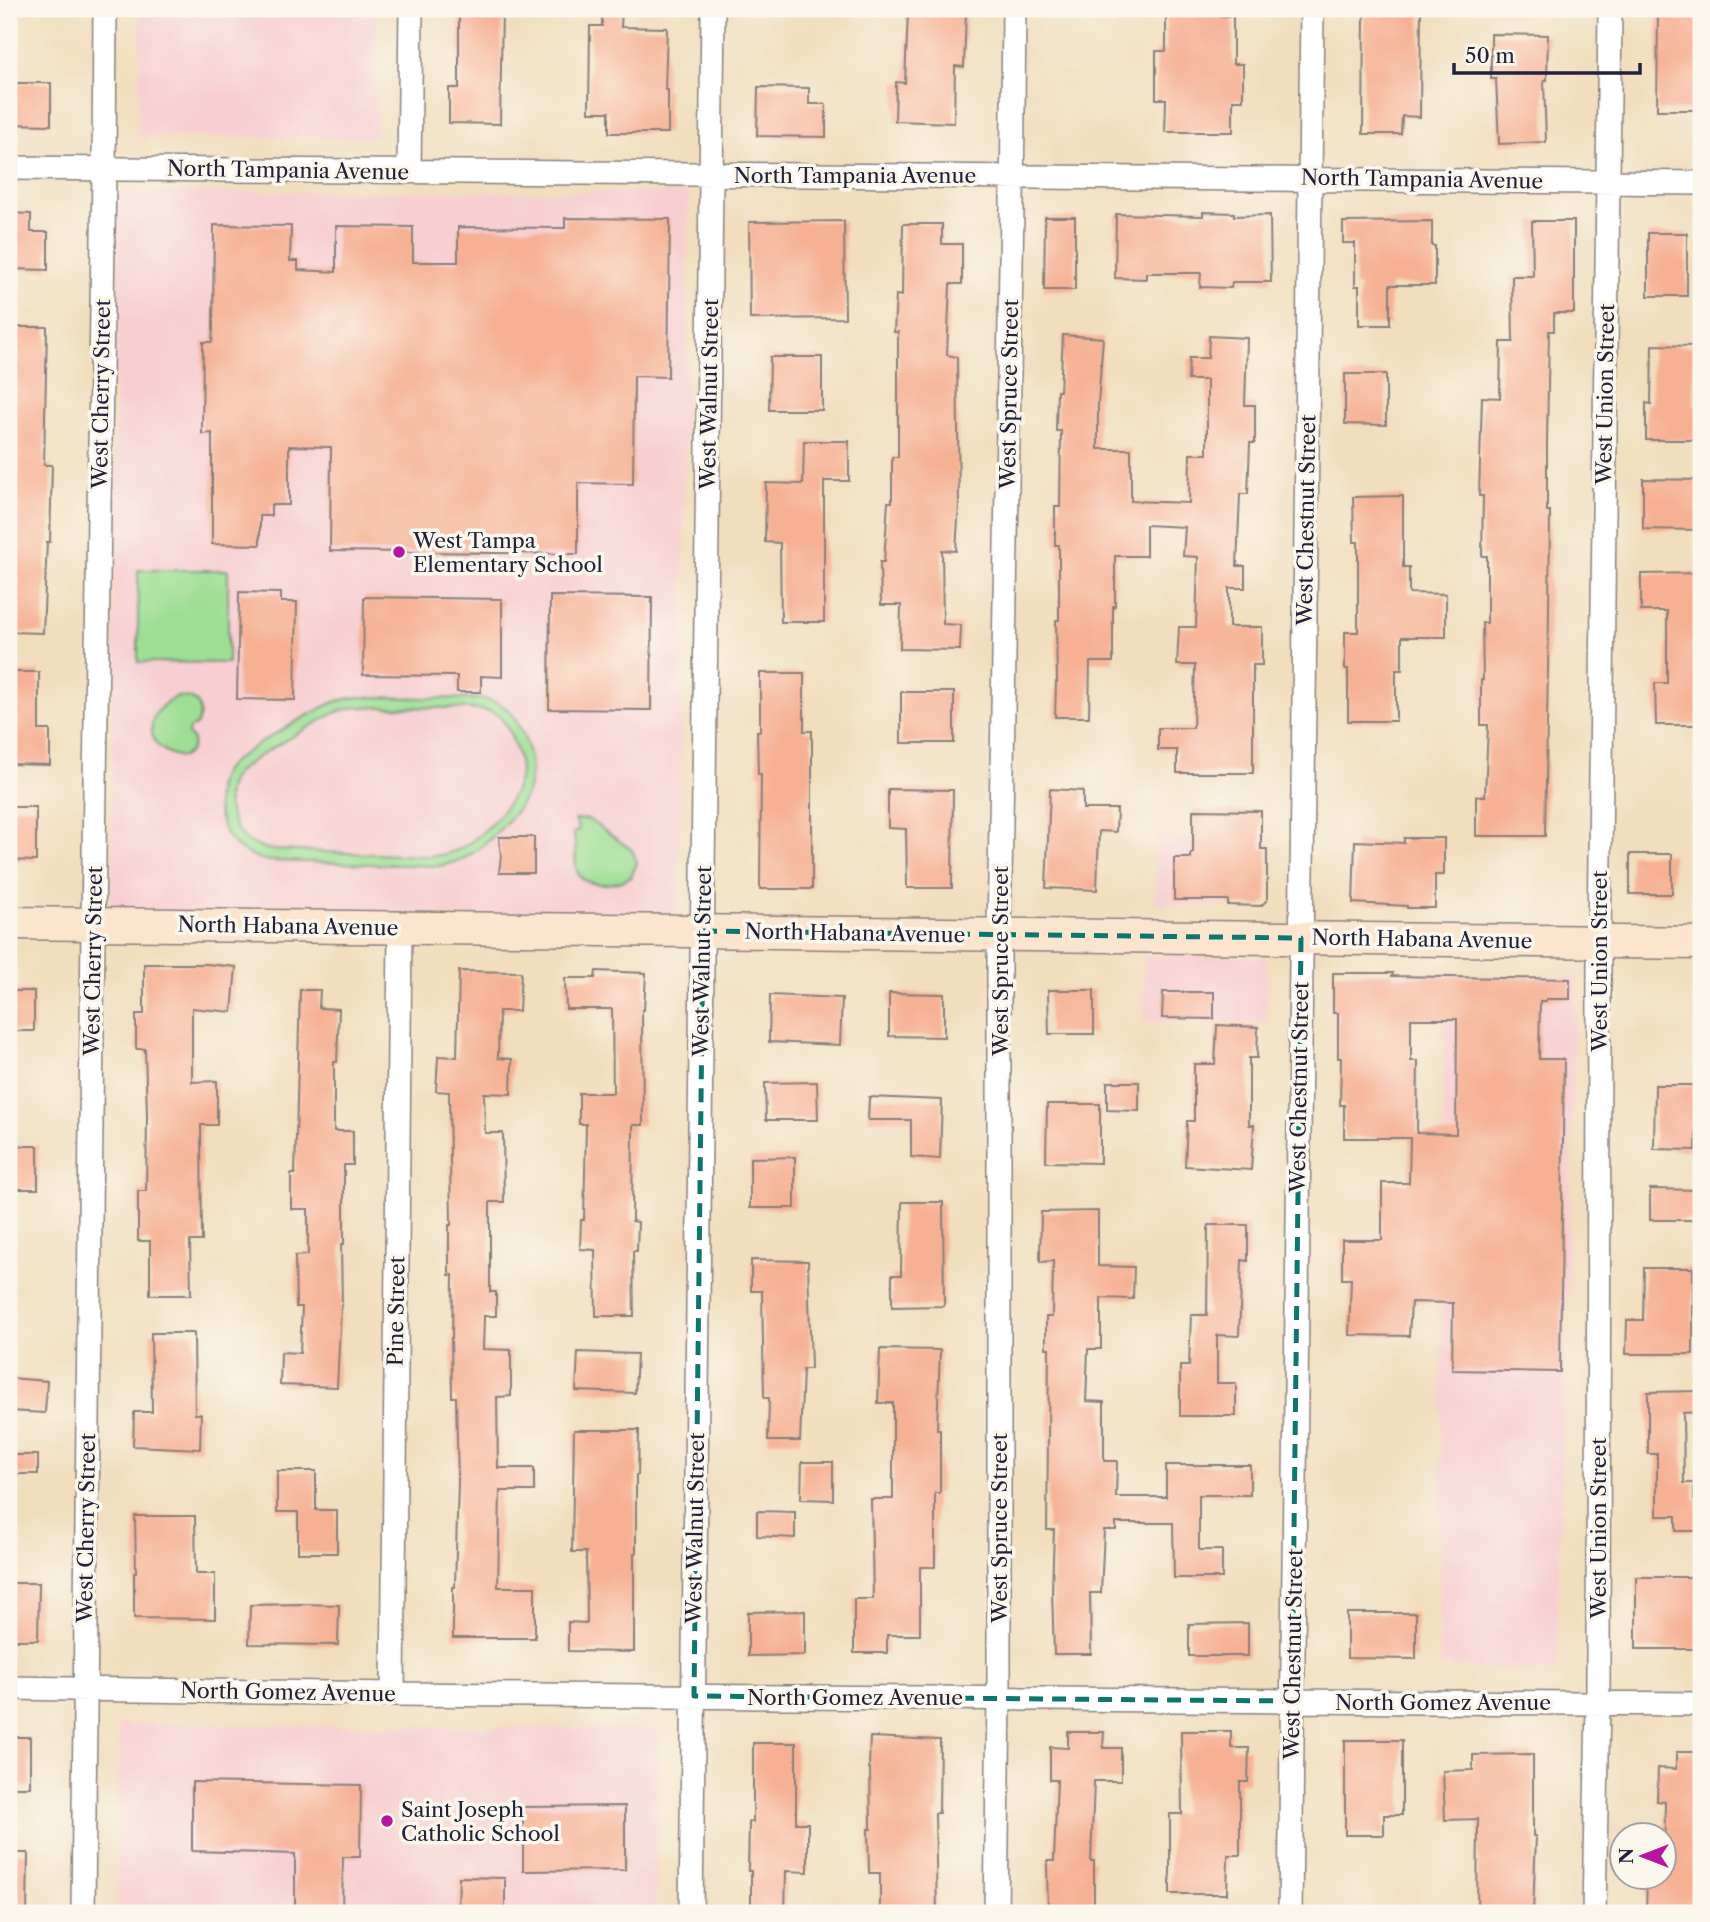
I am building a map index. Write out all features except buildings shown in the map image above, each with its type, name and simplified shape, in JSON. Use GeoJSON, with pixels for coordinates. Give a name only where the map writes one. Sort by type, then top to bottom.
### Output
{"type":"FeatureCollection","features":[{"type":"Feature","properties":{"kind":"street","name":"West Cherry Street"},"geometry":{"type":"LineString","coordinates":[[83,1913],[105,9]]}},
{"type":"Feature","properties":{"kind":"street"},"geometry":{"type":"LineString","coordinates":[[409,172],[411,9]]}},
{"type":"Feature","properties":{"kind":"street","name":"West Walnut Street"},"geometry":{"type":"LineString","coordinates":[[691,1913],[713,9]]}},
{"type":"Feature","properties":{"kind":"street","name":"West Spruce Street"},"geometry":{"type":"LineString","coordinates":[[996,1913],[999,1698],[999,934],[1014,9]]}},
{"type":"Feature","properties":{"kind":"street","name":"West Chestnut Street"},"geometry":{"type":"LineString","coordinates":[[1290,1913],[1312,9]]}},
{"type":"Feature","properties":{"kind":"street","name":"West Union Street"},"geometry":{"type":"LineString","coordinates":[[1594,1913],[1598,1703],[1599,942],[1610,9]]}},
{"type":"Feature","properties":{"kind":"street","name":"North Tampania Avenue"},"geometry":{"type":"LineString","coordinates":[[9,168],[1701,183]]}},
{"type":"Feature","properties":{"kind":"street","name":"North Habana Avenue"},"geometry":{"type":"LineString","coordinates":[[9,923],[1701,943]]}},
{"type":"Feature","properties":{"kind":"street","name":"Pine Street"},"geometry":{"type":"LineString","coordinates":[[393,1694],[400,927]]}},
{"type":"Feature","properties":{"kind":"street","name":"North Gomez Avenue"},"geometry":{"type":"LineString","coordinates":[[9,1688],[393,1694],[1701,1704]]}},
{"type":"Feature","properties":{"kind":"highlighted area"},"geometry":{"type":"Polygon","coordinates":[[[703,931],[1301,938],[1292,1701],[694,1696],[703,931]]]}},
{"type":"Feature","properties":{"kind":"shaded area"},"geometry":{"type":"Polygon","coordinates":[[[140,9],[377,9],[376,138],[139,136],[140,9]]]}},
{"type":"Feature","properties":{"kind":"shaded area","name":"West Tampa Elementary School"},"geometry":{"type":"Polygon","coordinates":[[[117,192],[689,192],[678,917],[111,912],[117,192]]]}},
{"type":"Feature","properties":{"kind":"shaded area"},"geometry":{"type":"Polygon","coordinates":[[[1156,838],[1268,840],[1268,901],[1262,906],[1155,904],[1156,838]]]}},
{"type":"Feature","properties":{"kind":"shaded area"},"geometry":{"type":"Polygon","coordinates":[[[1144,956],[1267,957],[1267,1023],[1144,1022],[1144,956]]]}},
{"type":"Feature","properties":{"kind":"shaded area"},"geometry":{"type":"Polygon","coordinates":[[[1332,974],[1576,977],[1556,1671],[1439,1666],[1444,1020],[1333,1017],[1332,974]]]}},
{"type":"Feature","properties":{"kind":"shaded area","name":"Saint Joseph Catholic School"},"geometry":{"type":"Polygon","coordinates":[[[119,1724],[658,1729],[656,1913],[117,1913],[119,1724]]]}},
{"type":"Feature","properties":{"kind":"green space"},"geometry":{"type":"Polygon","coordinates":[[[138,570],[228,570],[228,663],[138,662],[138,570]]]}},
{"type":"Feature","properties":{"kind":"green space"},"geometry":{"type":"Polygon","coordinates":[[[176,697],[194,700],[200,713],[196,726],[189,728],[188,735],[193,740],[192,748],[183,757],[170,754],[161,748],[154,740],[152,731],[157,712],[176,697]]]}},
{"type":"Feature","properties":{"kind":"green space"},"geometry":{"type":"Polygon","coordinates":[[[358,697],[484,699],[502,705],[517,722],[529,756],[529,786],[520,805],[503,826],[473,853],[459,861],[439,866],[270,861],[248,854],[236,846],[226,835],[217,806],[218,784],[224,770],[259,744],[311,714],[335,702],[358,697]],[[357,707],[339,711],[275,746],[248,764],[232,779],[228,790],[229,812],[236,829],[245,839],[255,845],[275,850],[433,856],[463,847],[485,830],[505,807],[518,783],[520,772],[512,737],[499,716],[472,709],[357,707]]]}},
{"type":"Feature","properties":{"kind":"green space"},"geometry":{"type":"Polygon","coordinates":[[[588,819],[632,850],[637,863],[631,877],[599,884],[584,880],[579,875],[573,833],[579,830],[575,820],[588,819]]]}},
{"type":"Feature","properties":{"kind":"place","name":"West Tampa Elementary School"},"geometry":{"type":"Point","coordinates":[399,552]}},
{"type":"Feature","properties":{"kind":"place","name":"Saint Joseph Catholic School"},"geometry":{"type":"Point","coordinates":[387,1821]}}]}
